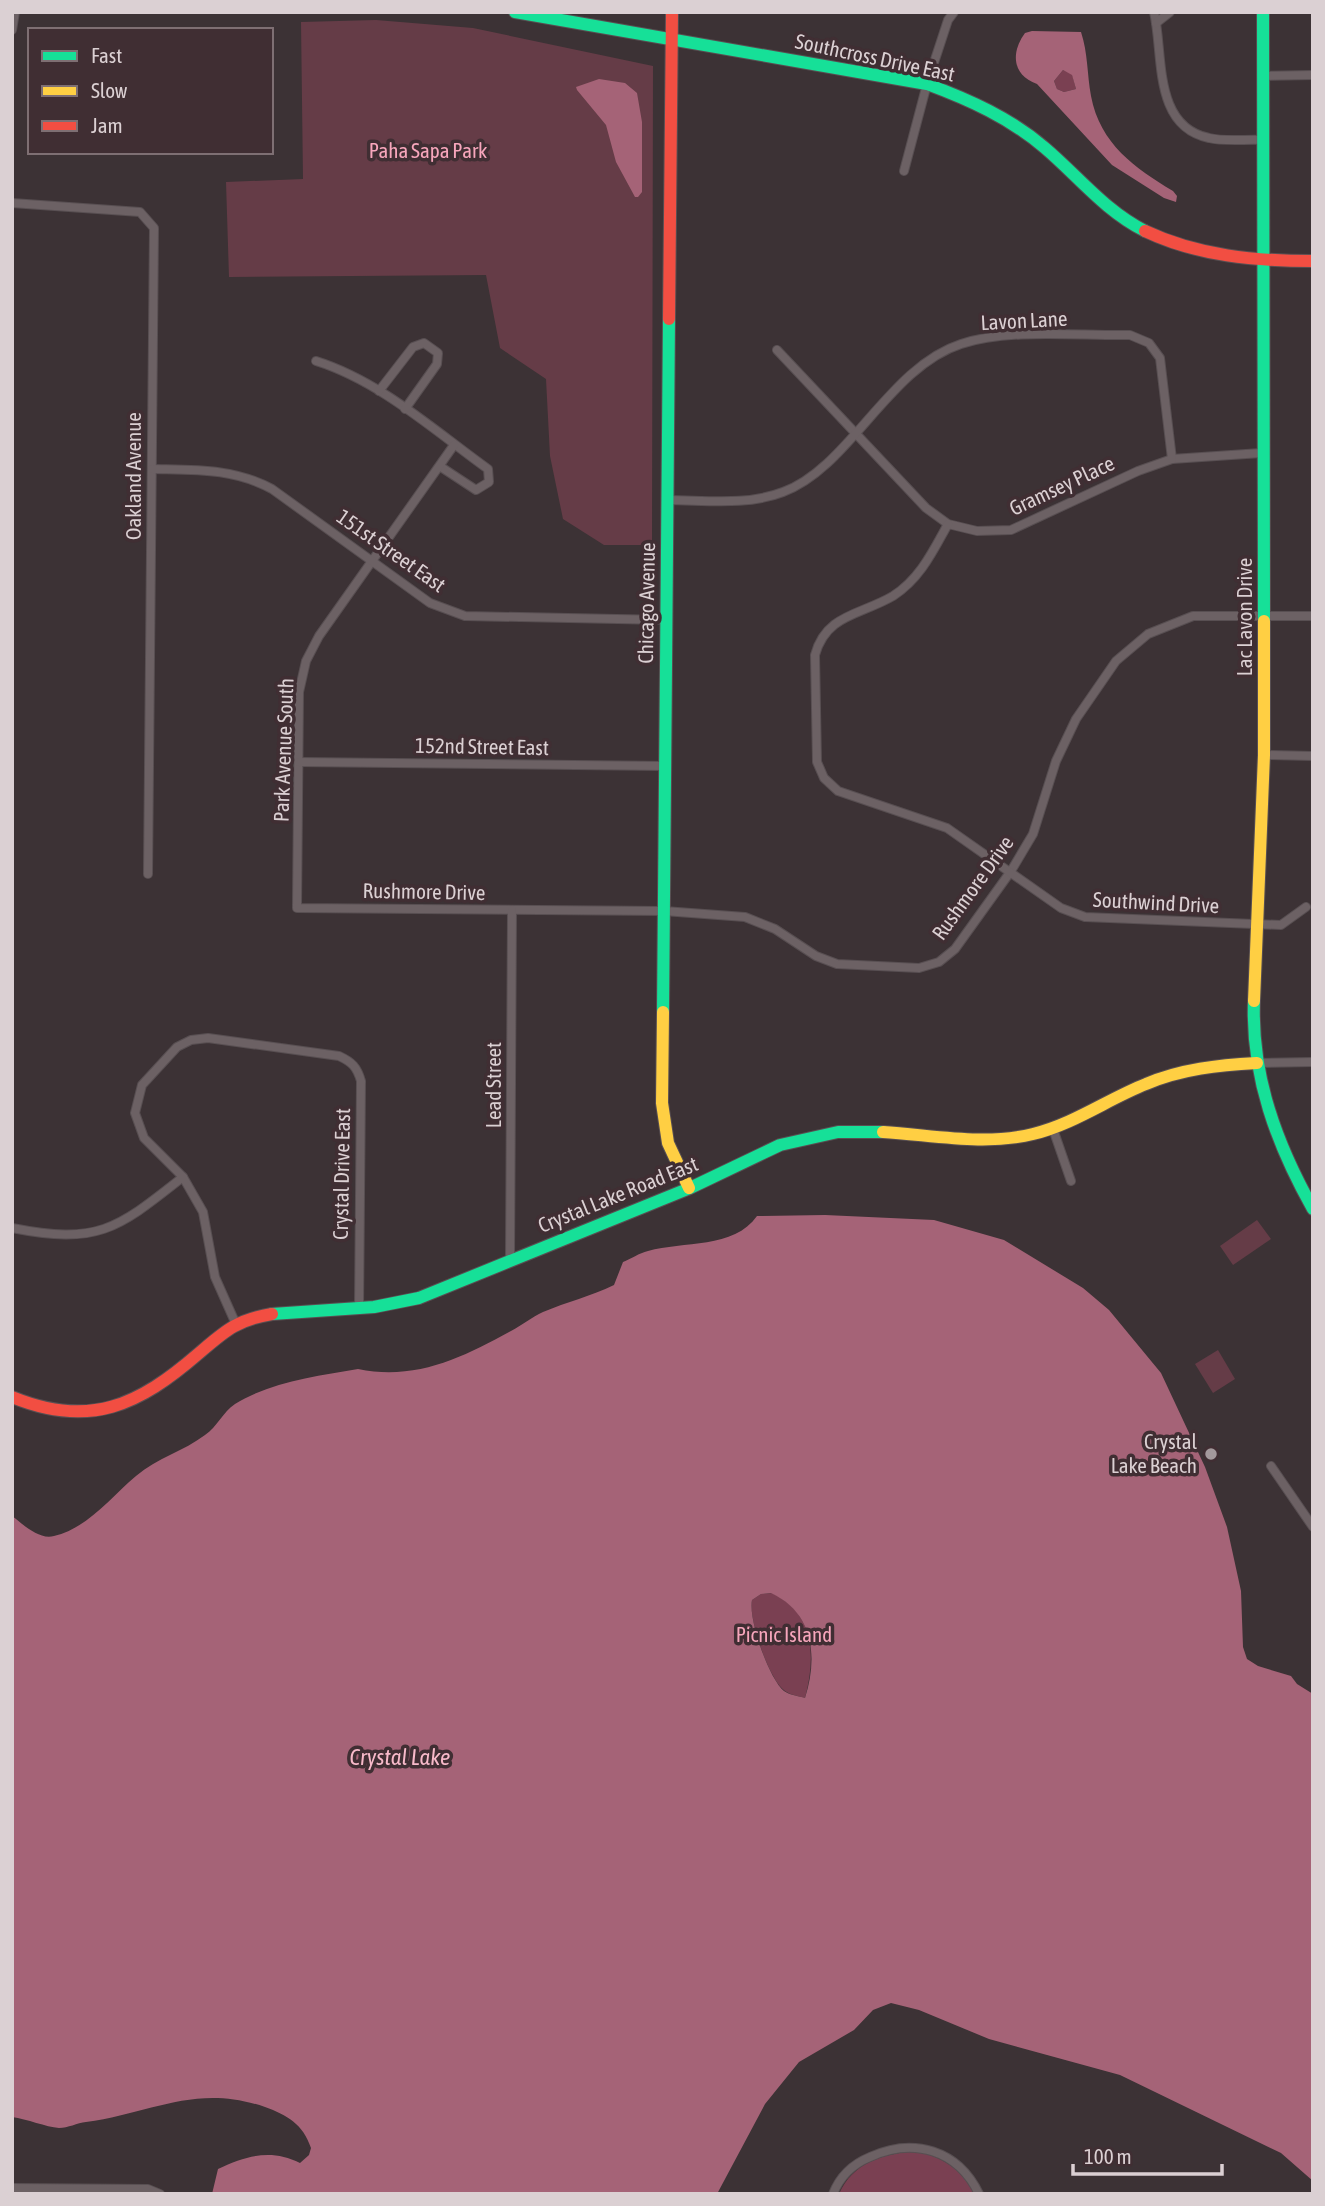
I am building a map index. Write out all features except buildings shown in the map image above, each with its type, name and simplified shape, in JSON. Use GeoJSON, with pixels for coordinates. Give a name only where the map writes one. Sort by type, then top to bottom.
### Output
{"type":"FeatureCollection","features":[{"type":"Feature","properties":{"kind":"street"},"geometry":{"type":"LineString","coordinates":[[12,30],[15,12]]}},
{"type":"Feature","properties":{"kind":"street","name":"Southcross Drive East"},"geometry":{"type":"LineString","coordinates":[[515,12],[927,84],[973,101],[1015,124],[1048,150],[1097,200],[1142,230],[1201,253],[1264,261],[1313,261]]}},
{"type":"Feature","properties":{"kind":"street","name":"Chicago Avenue"},"geometry":{"type":"LineString","coordinates":[[672,12],[663,1103],[668,1143],[689,1188]]}},
{"type":"Feature","properties":{"kind":"street"},"geometry":{"type":"LineString","coordinates":[[904,171],[927,84],[948,20],[954,12]]}},
{"type":"Feature","properties":{"kind":"street"},"geometry":{"type":"LineString","coordinates":[[1154,12],[1162,90],[1175,116],[1190,130],[1208,138],[1263,140]]}},
{"type":"Feature","properties":{"kind":"street"},"geometry":{"type":"LineString","coordinates":[[1156,23],[1170,12]]}},
{"type":"Feature","properties":{"kind":"street","name":"Lac Lavon Drive"},"geometry":{"type":"LineString","coordinates":[[1263,12],[1264,755],[1255,926],[1253,1028],[1257,1063],[1268,1112],[1288,1164],[1313,1209]]}},
{"type":"Feature","properties":{"kind":"street"},"geometry":{"type":"LineString","coordinates":[[1263,76],[1313,75]]}},
{"type":"Feature","properties":{"kind":"street","name":"Oakland Avenue"},"geometry":{"type":"LineString","coordinates":[[12,203],[140,212],[154,228],[148,874]]}},
{"type":"Feature","properties":{"kind":"street","name":"Lavon Lane"},"geometry":{"type":"LineString","coordinates":[[667,500],[752,500],[784,492],[814,475],[917,369],[959,344],[998,336],[1130,335],[1149,342],[1160,358],[1172,459]]}},
{"type":"Feature","properties":{"kind":"street"},"geometry":{"type":"LineString","coordinates":[[379,391],[413,347],[424,343],[438,353],[437,364],[405,410]]}},
{"type":"Feature","properties":{"kind":"street","name":"Gramsey Place"},"geometry":{"type":"LineString","coordinates":[[777,350],[926,508],[948,524],[977,531],[1011,530],[1138,471],[1172,459],[1261,453],[1264,450]]}},
{"type":"Feature","properties":{"kind":"street"},"geometry":{"type":"LineString","coordinates":[[317,361],[347,371],[379,391],[488,470],[489,482],[476,490],[441,467]]}},
{"type":"Feature","properties":{"kind":"street","name":"Park Avenue South"},"geometry":{"type":"LineString","coordinates":[[297,908],[299,692],[306,661],[319,636],[454,445]]}},
{"type":"Feature","properties":{"kind":"street","name":"151st Street East"},"geometry":{"type":"LineString","coordinates":[[152,469],[220,470],[253,478],[430,603],[465,616],[666,620]]}},
{"type":"Feature","properties":{"kind":"street","name":"Southwind Drive"},"geometry":{"type":"LineString","coordinates":[[948,524],[925,568],[894,596],[834,623],[819,638],[815,655],[817,762],[824,778],[838,790],[947,828],[1012,871],[1061,908],[1085,917],[1281,925],[1306,907]]}},
{"type":"Feature","properties":{"kind":"street","name":"Rushmore Drive"},"geometry":{"type":"LineString","coordinates":[[297,908],[664,911],[745,917],[775,929],[816,956],[836,964],[919,968],[939,962],[955,949],[1012,871],[1033,834],[1056,761],[1076,719],[1116,661],[1148,634],[1193,615],[1313,616]]}},
{"type":"Feature","properties":{"kind":"street"},"geometry":{"type":"LineString","coordinates":[[1264,755],[1313,756]]}},
{"type":"Feature","properties":{"kind":"street","name":"152nd Street East"},"geometry":{"type":"LineString","coordinates":[[299,762],[665,766]]}},
{"type":"Feature","properties":{"kind":"street","name":"Lead Street"},"geometry":{"type":"LineString","coordinates":[[510,1261],[512,910]]}},
{"type":"Feature","properties":{"kind":"street","name":"Crystal Drive East"},"geometry":{"type":"LineString","coordinates":[[183,1177],[144,1138],[135,1113],[142,1085],[177,1047],[191,1040],[208,1038],[332,1055],[351,1061],[361,1081],[359,1310]]}},
{"type":"Feature","properties":{"kind":"street"},"geometry":{"type":"LineString","coordinates":[[1257,1063],[1313,1062]]}},
{"type":"Feature","properties":{"kind":"street","name":"Crystal Lake Road East"},"geometry":{"type":"LineString","coordinates":[[12,1397],[25,1404],[99,1412],[138,1399],[163,1383],[235,1322],[271,1312],[359,1310],[418,1298],[689,1188],[759,1152],[814,1135],[847,1130],[878,1130],[977,1141],[1053,1129],[1136,1088],[1173,1074],[1257,1063]]}},
{"type":"Feature","properties":{"kind":"street"},"geometry":{"type":"LineString","coordinates":[[1053,1129],[1072,1181]]}},
{"type":"Feature","properties":{"kind":"street"},"geometry":{"type":"LineString","coordinates":[[12,1228],[54,1236],[95,1233],[131,1218],[183,1177],[203,1212],[215,1277],[235,1322]]}},
{"type":"Feature","properties":{"kind":"street"},"geometry":{"type":"LineString","coordinates":[[1271,1466],[1313,1527]]}},
{"type":"Feature","properties":{"kind":"street"},"geometry":{"type":"LineString","coordinates":[[834,2194],[844,2175],[861,2161],[891,2149],[916,2146],[937,2152],[956,2162],[979,2194]]}},
{"type":"Feature","properties":{"kind":"street"},"geometry":{"type":"LineString","coordinates":[[12,2188],[67,2191],[148,2189],[160,2194]]}},
{"type":"Feature","properties":{"kind":"green space","name":"Paha Sapa Park"},"geometry":{"type":"Polygon","coordinates":[[[376,20],[473,28],[653,66],[652,545],[604,545],[563,519],[550,456],[546,379],[500,348],[486,275],[229,277],[226,182],[303,179],[301,22],[376,20]]]}},
{"type":"Feature","properties":{"kind":"green space"},"geometry":{"type":"Polygon","coordinates":[[[1063,70],[1072,74],[1076,89],[1064,92],[1057,89],[1054,81],[1063,70]]]}},
{"type":"Feature","properties":{"kind":"green space"},"geometry":{"type":"Polygon","coordinates":[[[1257,1220],[1271,1239],[1233,1265],[1220,1246],[1257,1220]]]}},
{"type":"Feature","properties":{"kind":"green space"},"geometry":{"type":"Polygon","coordinates":[[[1218,1350],[1235,1379],[1213,1393],[1195,1364],[1218,1350]]]}},
{"type":"Feature","properties":{"kind":"green space","name":"Picnic Island"},"geometry":{"type":"Polygon","coordinates":[[[772,1593],[797,1612],[809,1638],[811,1667],[805,1698],[787,1692],[779,1685],[766,1662],[756,1634],[752,1600],[761,1594],[772,1593]]]}},
{"type":"Feature","properties":{"kind":"green space"},"geometry":{"type":"Polygon","coordinates":[[[914,2151],[933,2156],[956,2170],[974,2194],[839,2194],[852,2175],[870,2162],[914,2151]]]}},
{"type":"Feature","properties":{"kind":"water"},"geometry":{"type":"Polygon","coordinates":[[[1081,32],[1091,96],[1102,128],[1121,153],[1173,191],[1177,196],[1176,202],[1164,198],[1112,165],[1037,84],[1023,75],[1016,63],[1016,56],[1025,33],[1081,32]],[[1063,70],[1054,81],[1057,89],[1064,92],[1076,89],[1072,75],[1063,70]]]}},
{"type":"Feature","properties":{"kind":"water"},"geometry":{"type":"Polygon","coordinates":[[[599,79],[625,83],[637,93],[642,122],[642,192],[638,197],[635,197],[616,162],[606,125],[576,87],[599,79]]]}},
{"type":"Feature","properties":{"kind":"water","name":"Crystal Lake"},"geometry":{"type":"Polygon","coordinates":[[[825,1215],[934,1220],[1004,1240],[1083,1288],[1109,1310],[1161,1373],[1205,1467],[1227,1527],[1241,1591],[1243,1647],[1247,1659],[1258,1666],[1291,1676],[1297,1684],[1313,1694],[1313,2181],[1281,2153],[1120,2075],[989,2039],[919,2010],[891,2003],[873,2010],[854,2030],[799,2062],[765,2104],[717,2194],[212,2194],[218,2169],[240,2160],[270,2155],[300,2163],[309,2155],[311,2148],[304,2133],[287,2117],[273,2110],[240,2100],[217,2098],[174,2102],[62,2128],[12,2117],[12,1516],[43,1536],[66,1532],[88,1519],[144,1470],[205,1435],[231,1407],[249,1396],[279,1385],[326,1374],[358,1369],[399,1372],[438,1365],[493,1341],[543,1312],[614,1285],[623,1262],[662,1248],[722,1239],[747,1227],[757,1216],[825,1215]],[[771,1593],[761,1594],[752,1600],[753,1621],[766,1662],[778,1684],[786,1692],[805,1698],[811,1667],[809,1638],[796,1612],[771,1593]]]}},
{"type":"Feature","properties":{"kind":"traffic: fast"},"geometry":{"type":"LineString","coordinates":[[515,12],[927,84],[974,103],[1032,137],[1117,214],[1145,231]]}},
{"type":"Feature","properties":{"kind":"traffic: fast"},"geometry":{"type":"LineString","coordinates":[[1263,12],[1264,621]]}},
{"type":"Feature","properties":{"kind":"traffic: fast"},"geometry":{"type":"LineString","coordinates":[[663,1012],[669,319]]}},
{"type":"Feature","properties":{"kind":"traffic: fast"},"geometry":{"type":"LineString","coordinates":[[1254,1001],[1257,1056],[1269,1109],[1288,1160],[1313,1209]]}},
{"type":"Feature","properties":{"kind":"traffic: fast"},"geometry":{"type":"LineString","coordinates":[[272,1314],[374,1307],[419,1298],[690,1188],[780,1145],[838,1132],[883,1132]]}},
{"type":"Feature","properties":{"kind":"traffic: slow"},"geometry":{"type":"LineString","coordinates":[[1254,1001],[1264,755],[1264,621]]}},
{"type":"Feature","properties":{"kind":"traffic: slow"},"geometry":{"type":"LineString","coordinates":[[663,1012],[662,1103],[668,1143],[689,1188]]}},
{"type":"Feature","properties":{"kind":"traffic: slow"},"geometry":{"type":"LineString","coordinates":[[883,1132],[958,1139],[996,1139],[1033,1134],[1077,1118],[1159,1079],[1186,1071],[1257,1063]]}},
{"type":"Feature","properties":{"kind":"traffic: jam"},"geometry":{"type":"LineString","coordinates":[[669,319],[672,12]]}},
{"type":"Feature","properties":{"kind":"traffic: jam"},"geometry":{"type":"LineString","coordinates":[[1145,231],[1185,246],[1227,255],[1313,261]]}},
{"type":"Feature","properties":{"kind":"traffic: jam"},"geometry":{"type":"LineString","coordinates":[[12,1397],[66,1411],[112,1407],[155,1387],[232,1328],[272,1314]]}},
{"type":"Feature","properties":{"kind":"place","name":"Crystal Lake Beach"},"geometry":{"type":"Point","coordinates":[1211,1454]}}]}
